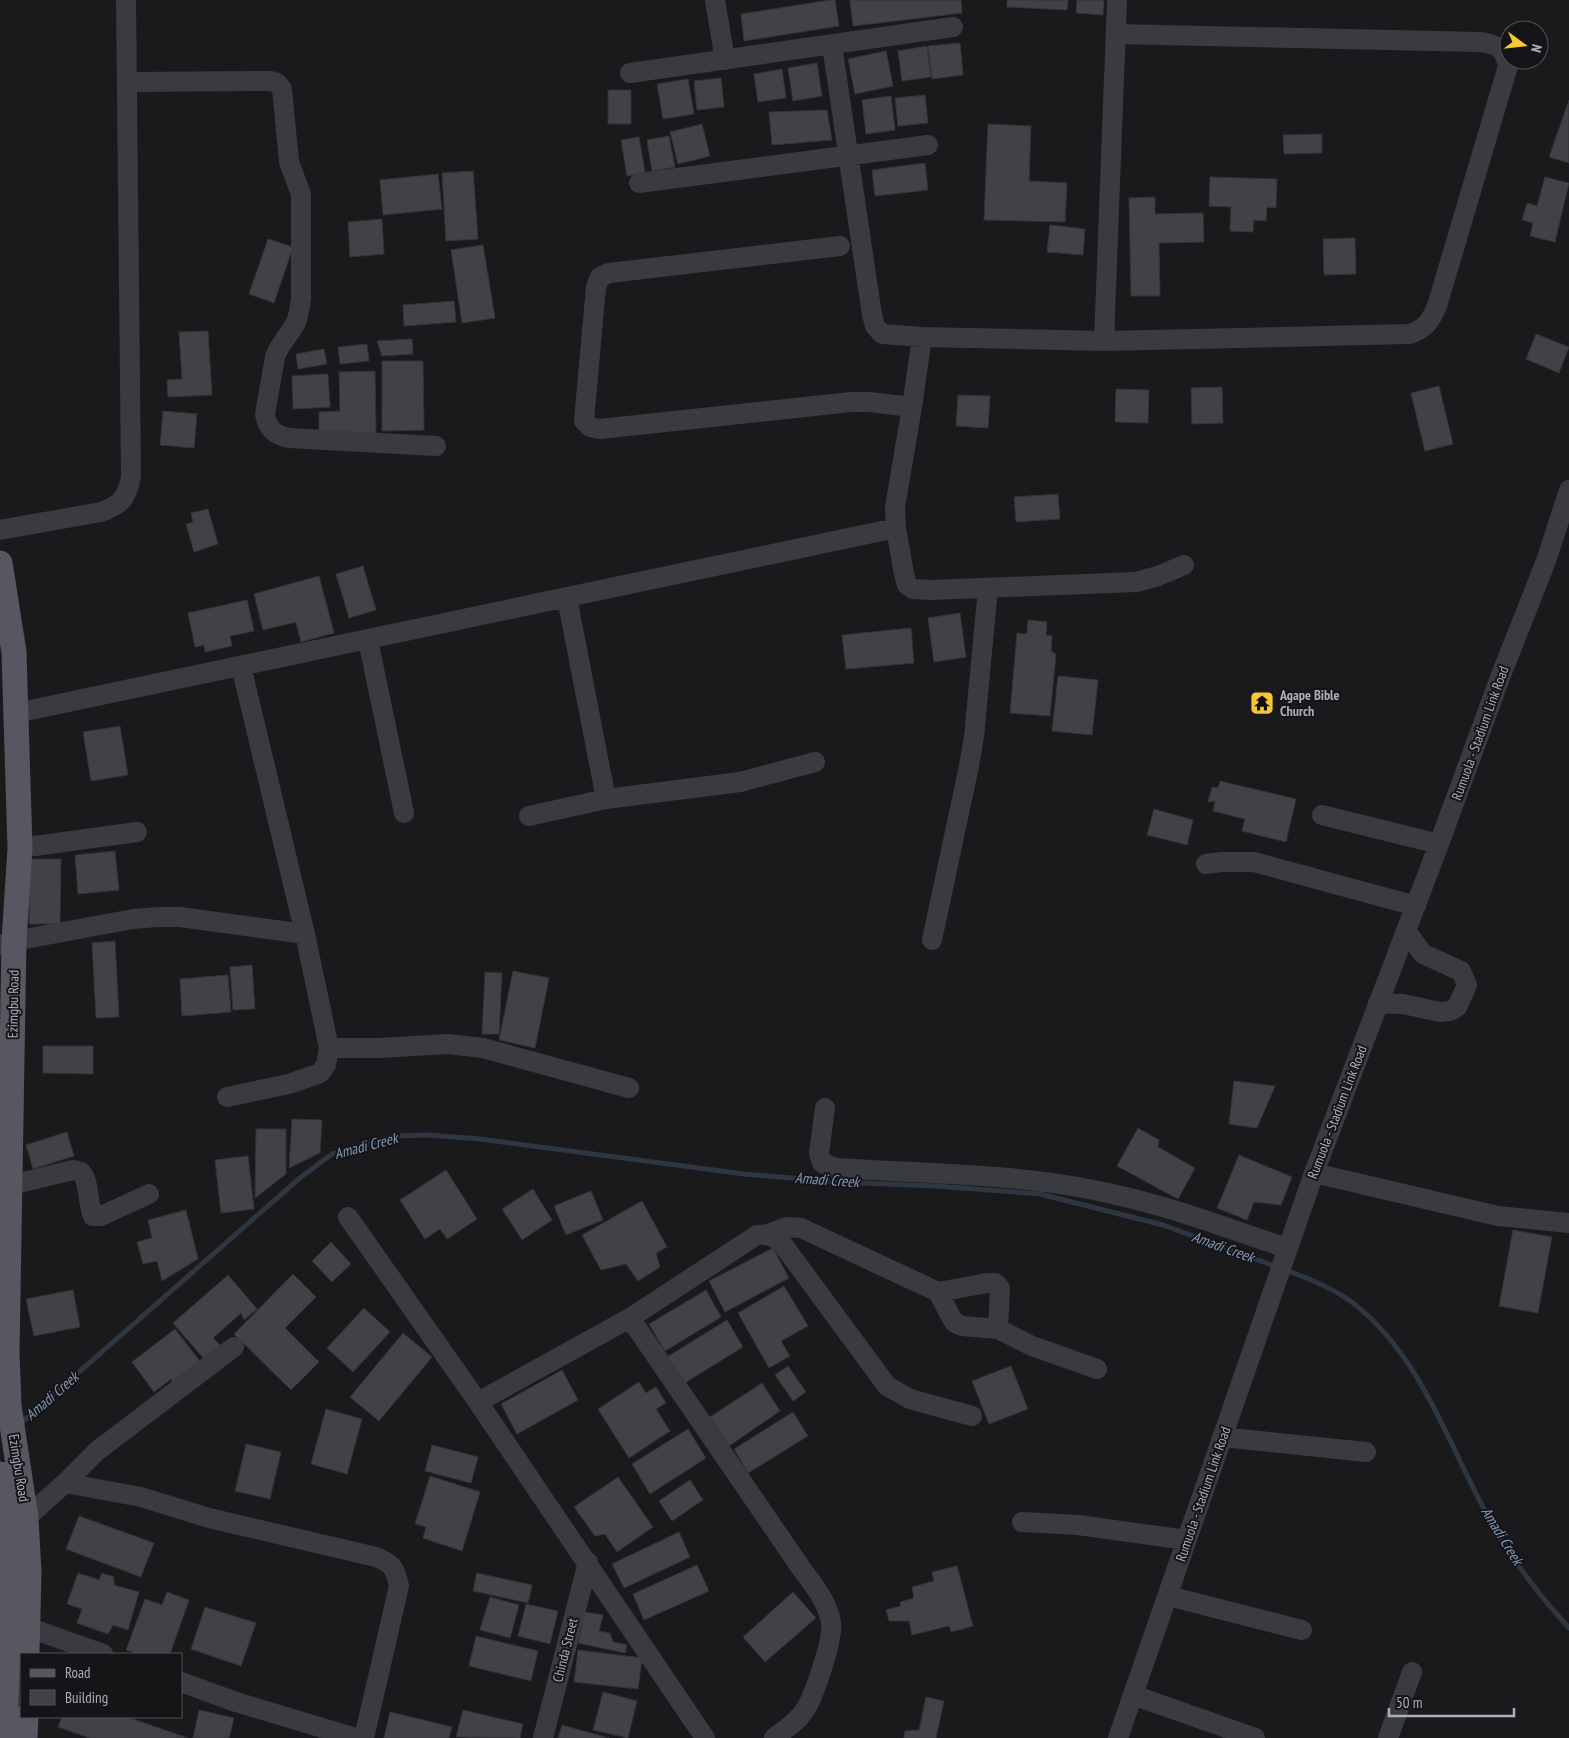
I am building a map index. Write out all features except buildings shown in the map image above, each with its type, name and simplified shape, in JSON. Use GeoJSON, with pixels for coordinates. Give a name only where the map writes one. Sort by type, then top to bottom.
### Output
{"type":"FeatureCollection","features":[{"type":"Feature","properties":{"kind":"main road","name":"Ezimgbu Road"},"geometry":{"type":"LineString","coordinates":[[0,563],[14,652],[20,848],[7,943],[11,1186],[7,1353],[9,1405],[7,1475],[10,1573],[5,1738]]}},
{"type":"Feature","properties":{"kind":"main road","name":"Ezimgbu Road"},"geometry":{"type":"LineString","coordinates":[[7,1475],[26,1518],[29,1572],[27,1653]]}},
{"type":"Feature","properties":{"kind":"main road"},"geometry":{"type":"LineString","coordinates":[[25,1738],[26,1718]]}},
{"type":"Feature","properties":{"kind":"street"},"geometry":{"type":"LineString","coordinates":[[0,530],[101,512],[113,508],[123,500],[129,488],[131,477],[126,0]]}},
{"type":"Feature","properties":{"kind":"street"},"geometry":{"type":"LineString","coordinates":[[715,0],[725,60]]}},
{"type":"Feature","properties":{"kind":"street"},"geometry":{"type":"LineString","coordinates":[[1104,341],[1117,0]]}},
{"type":"Feature","properties":{"kind":"street"},"geometry":{"type":"LineString","coordinates":[[630,73],[953,27]]}},
{"type":"Feature","properties":{"kind":"street"},"geometry":{"type":"LineString","coordinates":[[832,45],[872,315],[875,326],[882,334],[887,336],[1104,341],[1410,334],[1422,329],[1431,319],[1437,306],[1508,66],[1506,56],[1501,49],[1493,44],[1481,42],[1116,34]]}},
{"type":"Feature","properties":{"kind":"street"},"geometry":{"type":"LineString","coordinates":[[127,82],[271,81],[277,83],[282,88],[288,162],[300,194],[301,298],[295,324],[274,357],[264,414],[266,422],[272,431],[279,436],[288,438],[436,446]]}},
{"type":"Feature","properties":{"kind":"street"},"geometry":{"type":"LineString","coordinates":[[639,183],[928,145]]}},
{"type":"Feature","properties":{"kind":"street"},"geometry":{"type":"LineString","coordinates":[[840,246],[609,273],[600,277],[596,287],[584,421],[590,427],[600,429],[851,402],[869,402],[912,408]]}},
{"type":"Feature","properties":{"kind":"street"},"geometry":{"type":"LineString","coordinates":[[922,337],[895,507],[896,528],[907,585],[913,589],[1136,582],[1158,576],[1184,565]]}},
{"type":"Feature","properties":{"kind":"street","name":"Rumuola - Stadium Link Road"},"geometry":{"type":"LineString","coordinates":[[1118,1738],[1314,1173],[1416,906],[1501,675],[1546,561],[1569,490]]}},
{"type":"Feature","properties":{"kind":"street"},"geometry":{"type":"LineString","coordinates":[[16,713],[896,528]]}},
{"type":"Feature","properties":{"kind":"street"},"geometry":{"type":"LineString","coordinates":[[932,940],[974,737],[988,588]]}},
{"type":"Feature","properties":{"kind":"street"},"geometry":{"type":"LineString","coordinates":[[567,598],[606,799]]}},
{"type":"Feature","properties":{"kind":"street"},"geometry":{"type":"LineString","coordinates":[[368,640],[404,813]]}},
{"type":"Feature","properties":{"kind":"street"},"geometry":{"type":"LineString","coordinates":[[226,1097],[289,1084],[320,1073],[326,1065],[329,1048],[305,934],[241,666]]}},
{"type":"Feature","properties":{"kind":"street"},"geometry":{"type":"LineString","coordinates":[[529,816],[606,799],[740,782],[815,762]]}},
{"type":"Feature","properties":{"kind":"street"},"geometry":{"type":"LineString","coordinates":[[1322,815],[1439,844]]}},
{"type":"Feature","properties":{"kind":"street"},"geometry":{"type":"LineString","coordinates":[[20,848],[137,832]]}},
{"type":"Feature","properties":{"kind":"street"},"geometry":{"type":"LineString","coordinates":[[1206,864],[1254,862],[1416,906]]}},
{"type":"Feature","properties":{"kind":"street"},"geometry":{"type":"LineString","coordinates":[[7,943],[133,919],[158,917],[180,917],[305,934]]}},
{"type":"Feature","properties":{"kind":"street"},"geometry":{"type":"LineString","coordinates":[[1378,1003],[1403,1004],[1440,1012],[1450,1010],[1457,1007],[1467,985],[1461,971],[1424,954],[1406,932]]}},
{"type":"Feature","properties":{"kind":"street"},"geometry":{"type":"LineString","coordinates":[[329,1048],[380,1048],[448,1044],[483,1048],[629,1088]]}},
{"type":"Feature","properties":{"kind":"street"},"geometry":{"type":"LineString","coordinates":[[825,1108],[819,1153],[822,1163],[836,1168],[989,1177],[1060,1184],[1121,1196],[1192,1216],[1286,1252]]}},
{"type":"Feature","properties":{"kind":"street"},"geometry":{"type":"LineString","coordinates":[[11,1186],[73,1170],[81,1172],[85,1176],[89,1206],[93,1216],[101,1216],[149,1194]]}},
{"type":"Feature","properties":{"kind":"street"},"geometry":{"type":"LineString","coordinates":[[1314,1173],[1498,1216],[1569,1223]]}},
{"type":"Feature","properties":{"kind":"street"},"geometry":{"type":"LineString","coordinates":[[348,1217],[588,1562],[705,1738]]}},
{"type":"Feature","properties":{"kind":"street"},"geometry":{"type":"LineString","coordinates":[[478,1402],[630,1318],[757,1235],[787,1227],[801,1228],[938,1292],[955,1322],[962,1326],[998,1329],[1032,1346],[1097,1369]]}},
{"type":"Feature","properties":{"kind":"street"},"geometry":{"type":"LineString","coordinates":[[765,1234],[773,1236],[780,1242],[887,1386],[910,1398],[972,1416]]}},
{"type":"Feature","properties":{"kind":"street"},"geometry":{"type":"LineString","coordinates":[[938,1292],[987,1283],[995,1284],[1000,1288],[1001,1296],[998,1329]]}},
{"type":"Feature","properties":{"kind":"street"},"geometry":{"type":"LineString","coordinates":[[630,1318],[820,1594],[831,1622],[831,1635],[826,1654],[806,1709],[796,1722],[774,1738]]}},
{"type":"Feature","properties":{"kind":"street"},"geometry":{"type":"LineString","coordinates":[[26,1518],[97,1451],[234,1347]]}},
{"type":"Feature","properties":{"kind":"street"},"geometry":{"type":"LineString","coordinates":[[1222,1437],[1366,1452]]}},
{"type":"Feature","properties":{"kind":"street"},"geometry":{"type":"LineString","coordinates":[[65,1483],[141,1497],[209,1518],[376,1557],[394,1567],[399,1586],[364,1738]]}},
{"type":"Feature","properties":{"kind":"street"},"geometry":{"type":"LineString","coordinates":[[1022,1522],[1078,1525],[1187,1540]]}},
{"type":"Feature","properties":{"kind":"street","name":"Chinda Street"},"geometry":{"type":"LineString","coordinates":[[543,1738],[588,1562]]}},
{"type":"Feature","properties":{"kind":"street"},"geometry":{"type":"LineString","coordinates":[[1168,1596],[1302,1630]]}},
{"type":"Feature","properties":{"kind":"street"},"geometry":{"type":"LineString","coordinates":[[27,1627],[100,1653]]}},
{"type":"Feature","properties":{"kind":"street"},"geometry":{"type":"LineString","coordinates":[[1388,1738],[1412,1672]]}},
{"type":"Feature","properties":{"kind":"street"},"geometry":{"type":"LineString","coordinates":[[182,1682],[236,1702],[356,1738]]}},
{"type":"Feature","properties":{"kind":"street"},"geometry":{"type":"LineString","coordinates":[[1134,1695],[1254,1738]]}},
{"type":"Feature","properties":{"kind":"waterway","name":"Amadi Creek"},"geometry":{"type":"LineString","coordinates":[[21,1423],[301,1177],[332,1154],[395,1136],[429,1135],[480,1139],[744,1174],[837,1182],[936,1186],[1040,1194],[1163,1225],[1277,1267]]}},
{"type":"Feature","properties":{"kind":"waterway","name":"Amadi Creek"},"geometry":{"type":"LineString","coordinates":[[1285,1270],[1320,1284],[1353,1303],[1377,1325],[1398,1350],[1432,1405],[1499,1536],[1527,1577],[1569,1628]]}},
{"type":"Feature","properties":{"kind":"place","name":"Agape Bible Church"},"geometry":{"type":"Point","coordinates":[1262,703]}}]}
